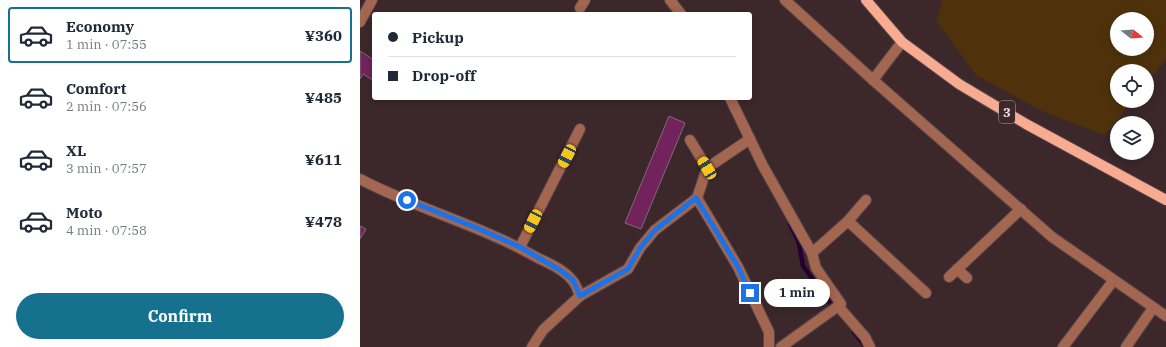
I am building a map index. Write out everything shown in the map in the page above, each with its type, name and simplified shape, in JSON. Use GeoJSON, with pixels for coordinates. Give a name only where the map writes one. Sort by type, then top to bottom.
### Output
{"type":"FeatureCollection","features":[{"type":"Feature","properties":{"kind":"main road","name":"3"},"geometry":{"type":"LineString","coordinates":[[866,0],[902,42],[959,84],[1026,124],[1166,200]]}},
{"type":"Feature","properties":{"kind":"street"},"geometry":{"type":"LineString","coordinates":[[360,22],[372,0]]}},
{"type":"Feature","properties":{"kind":"street"},"geometry":{"type":"LineString","coordinates":[[670,0],[679,12]]}},
{"type":"Feature","properties":{"kind":"street"},"geometry":{"type":"LineString","coordinates":[[785,0],[873,80],[1052,237],[1113,281],[1166,316]]}},
{"type":"Feature","properties":{"kind":"street"},"geometry":{"type":"LineString","coordinates":[[873,80],[902,42]]}},
{"type":"Feature","properties":{"kind":"street"},"geometry":{"type":"LineString","coordinates":[[731,100],[750,139],[812,253],[816,268],[841,304],[781,347]]}},
{"type":"Feature","properties":{"kind":"street"},"geometry":{"type":"LineString","coordinates":[[520,247],[580,129]]}},
{"type":"Feature","properties":{"kind":"street"},"geometry":{"type":"LineString","coordinates":[[532,347],[543,330],[580,296],[628,269],[640,248],[655,230],[696,198],[707,168],[750,139]]}},
{"type":"Feature","properties":{"kind":"street"},"geometry":{"type":"LineString","coordinates":[[690,140],[707,168]]}},
{"type":"Feature","properties":{"kind":"street"},"geometry":{"type":"LineString","coordinates":[[360,178],[379,189],[477,228],[520,247],[560,270],[573,280],[580,296]]}},
{"type":"Feature","properties":{"kind":"street"},"geometry":{"type":"LineString","coordinates":[[696,198],[738,267],[769,332],[770,347]]}},
{"type":"Feature","properties":{"kind":"street"},"geometry":{"type":"LineString","coordinates":[[812,253],[848,221],[866,200]]}},
{"type":"Feature","properties":{"kind":"street"},"geometry":{"type":"LineString","coordinates":[[949,277],[1021,209]]}},
{"type":"Feature","properties":{"kind":"street"},"geometry":{"type":"LineString","coordinates":[[848,221],[926,293]]}},
{"type":"Feature","properties":{"kind":"street"},"geometry":{"type":"LineString","coordinates":[[957,268],[967,278]]}},
{"type":"Feature","properties":{"kind":"street"},"geometry":{"type":"LineString","coordinates":[[1063,347],[1113,281]]}},
{"type":"Feature","properties":{"kind":"street"},"geometry":{"type":"LineString","coordinates":[[838,306],[865,337],[870,347]]}},
{"type":"Feature","properties":{"kind":"street"},"geometry":{"type":"LineString","coordinates":[[1126,347],[1153,308]]}},
{"type":"Feature","properties":{"kind":"shaded area"},"geometry":{"type":"Polygon","coordinates":[[[942,0],[1166,0],[1166,59],[1154,74],[1154,64],[1110,64],[1110,108],[1126,108],[1120,116],[1110,116],[1110,129],[1105,135],[1042,111],[976,75],[937,22],[942,0]]]}},
{"type":"Feature","properties":{"kind":"building"},"geometry":{"type":"Polygon","coordinates":[[[360,51],[372,59],[372,80],[363,74],[360,79],[360,51]]]}},
{"type":"Feature","properties":{"kind":"building"},"geometry":{"type":"Polygon","coordinates":[[[669,116],[685,123],[641,229],[625,223],[669,116]]]}},
{"type":"Feature","properties":{"kind":"building"},"geometry":{"type":"Polygon","coordinates":[[[360,226],[366,229],[360,239],[360,226]]]}},
{"type":"Feature","properties":{"kind":"waterway"},"geometry":{"type":"LineString","coordinates":[[790,224],[799,243],[803,266],[834,308]]}},
{"type":"Feature","properties":{"kind":"waterway"},"geometry":{"type":"LineString","coordinates":[[854,332],[864,345]]}},
{"type":"Feature","properties":{"kind":"route"},"geometry":{"type":"LineString","coordinates":[[407,200],[520,247],[560,270],[573,280],[580,296],[628,269],[640,248],[655,230],[696,198],[738,267],[750,293]]}}]}
